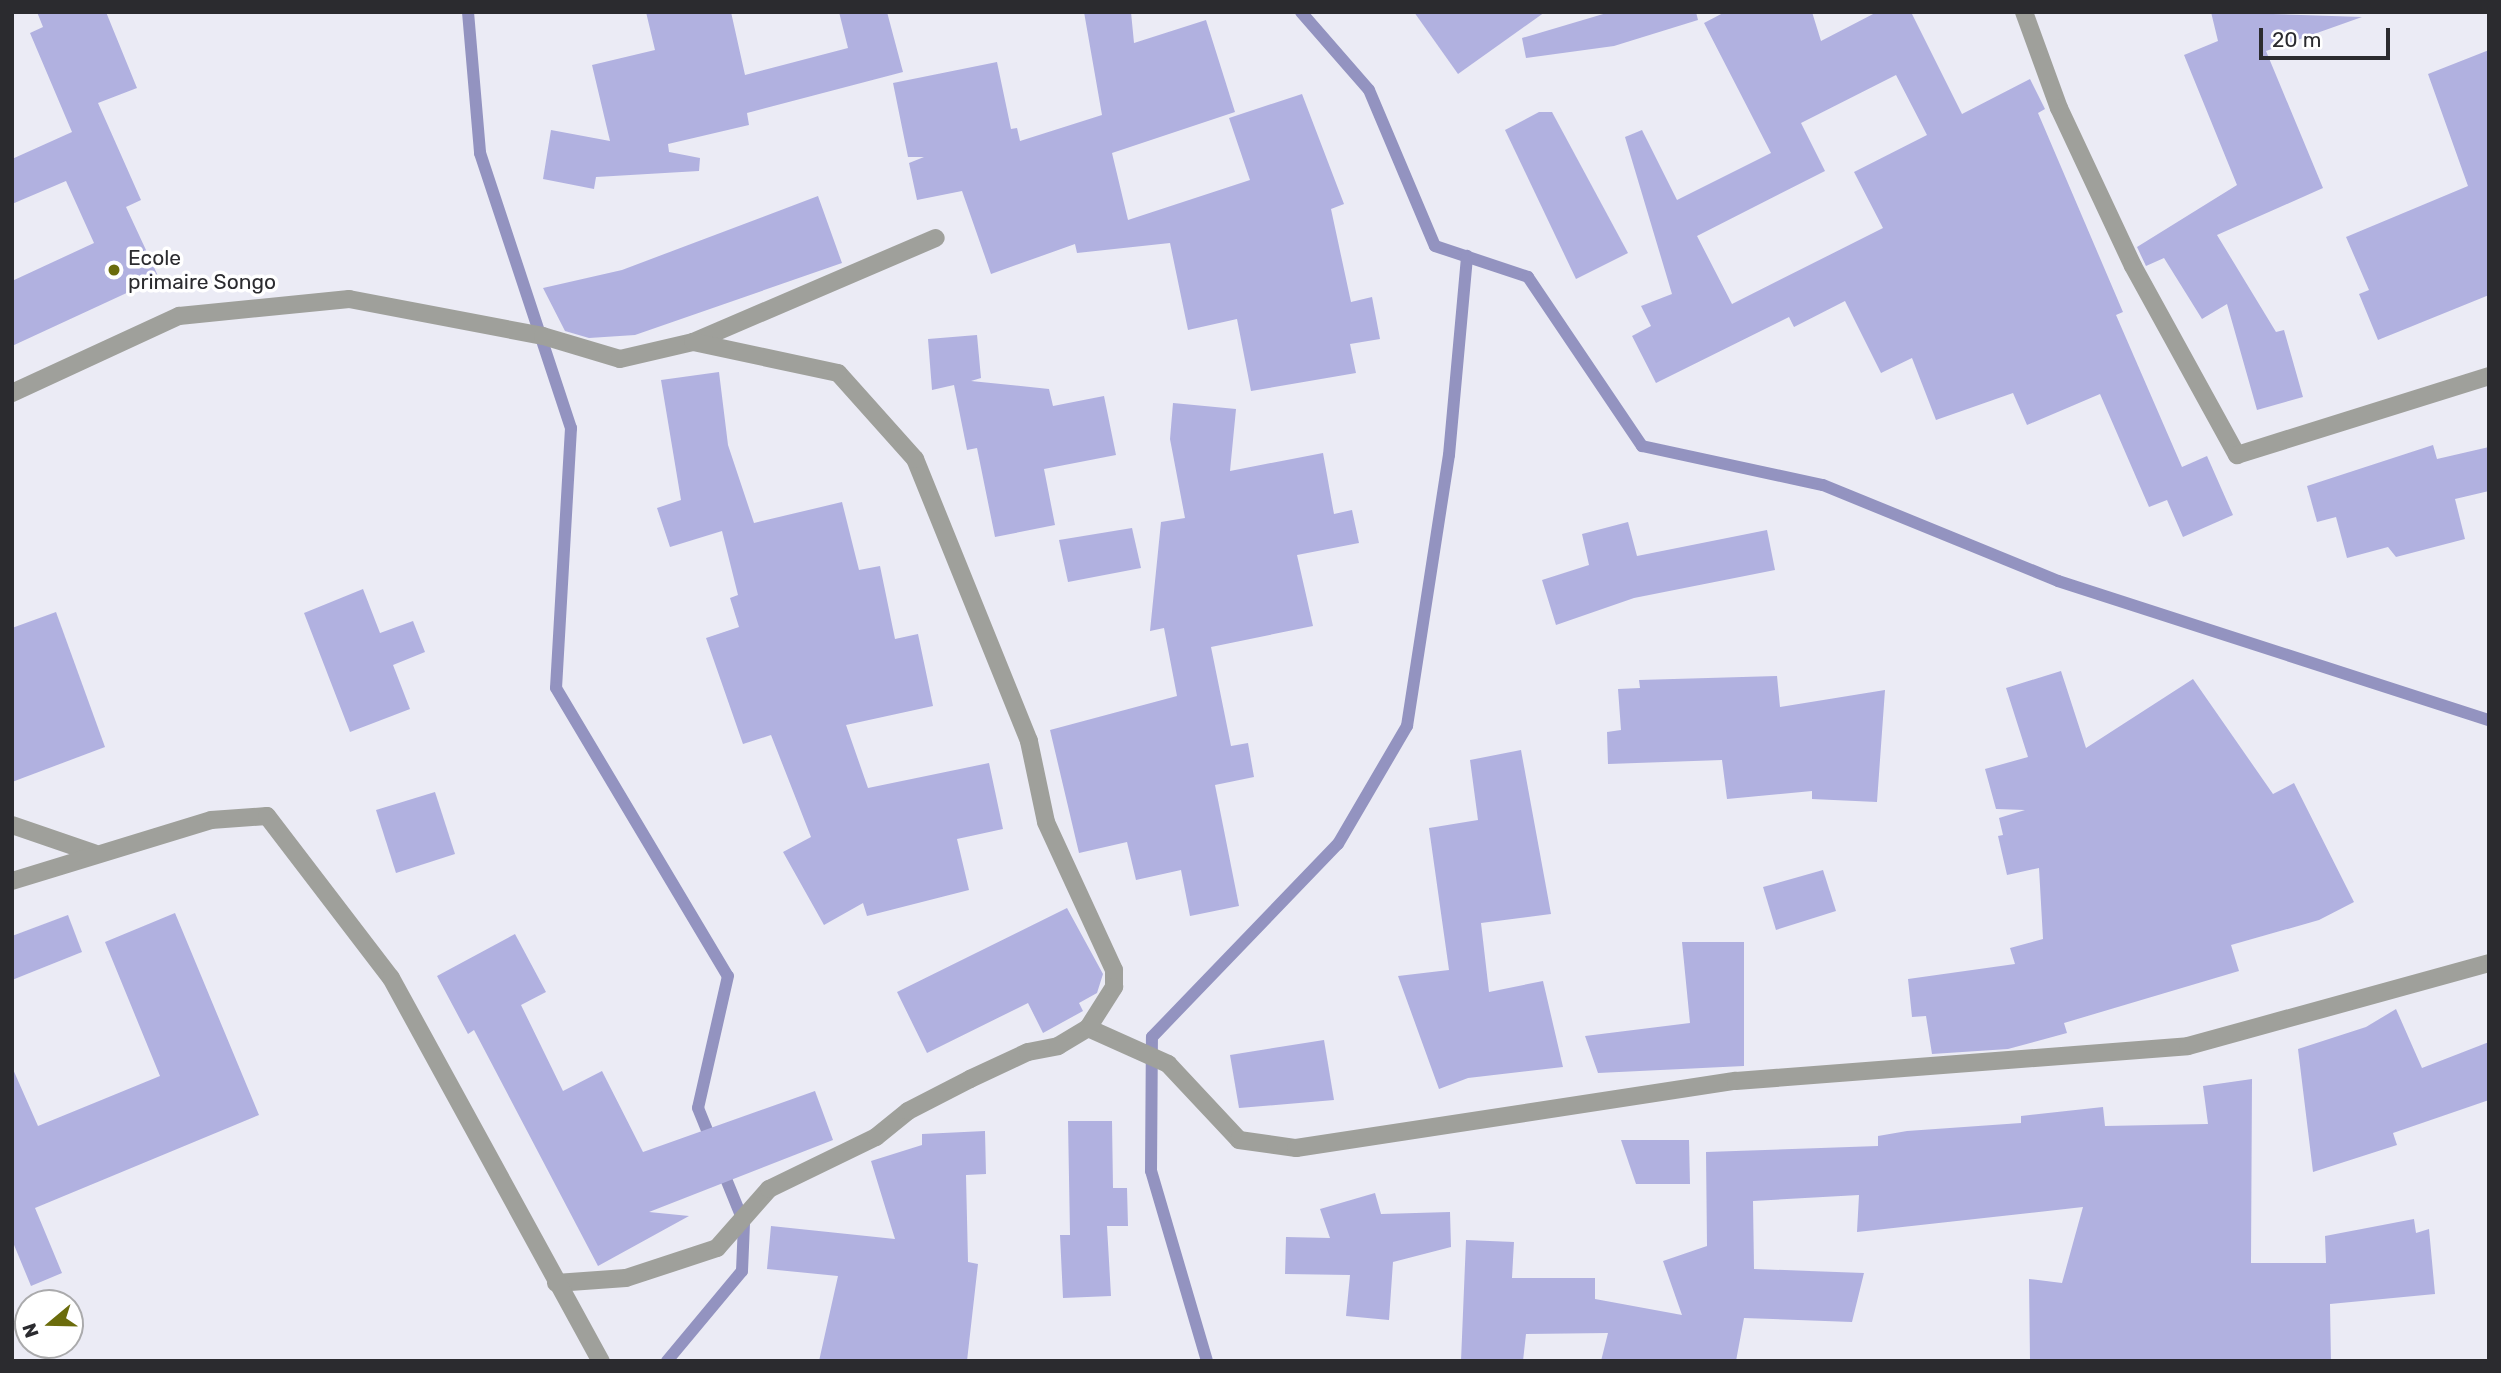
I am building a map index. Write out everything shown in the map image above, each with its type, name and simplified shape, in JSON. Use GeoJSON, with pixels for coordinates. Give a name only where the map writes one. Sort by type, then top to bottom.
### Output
{"type":"FeatureCollection","features":[{"type":"Feature","properties":{"kind":"street"},"geometry":{"type":"LineString","coordinates":[[2024,12],[2059,108],[2133,266],[2236,455],[2489,376]]}},
{"type":"Feature","properties":{"kind":"street"},"geometry":{"type":"LineString","coordinates":[[12,393],[179,316],[349,299],[543,336],[620,359],[693,342],[936,238]]}},
{"type":"Feature","properties":{"kind":"street"},"geometry":{"type":"LineString","coordinates":[[556,1283],[626,1278],[687,1263],[717,1248],[769,1189],[876,1137],[908,1111],[970,1079],[1088,1028],[1114,987],[1114,971],[1046,822],[1029,741],[915,459],[838,373],[693,342]]}},
{"type":"Feature","properties":{"kind":"street"},"geometry":{"type":"LineString","coordinates":[[12,881],[94,853],[211,820],[267,816],[391,978],[601,1361]]}},
{"type":"Feature","properties":{"kind":"street"},"geometry":{"type":"LineString","coordinates":[[12,825],[94,853]]}},
{"type":"Feature","properties":{"kind":"street"},"geometry":{"type":"LineString","coordinates":[[1088,1028],[1168,1064],[1239,1140],[1296,1148],[1737,1081],[2188,1046],[2489,964]]}},
{"type":"Feature","properties":{"kind":"building"},"geometry":{"type":"Polygon","coordinates":[[[37,12],[106,12],[137,88],[98,103],[141,200],[126,207],[159,278],[12,346],[12,281],[94,243],[66,181],[12,204],[12,159],[72,132],[30,33],[43,27],[37,12]]]}},
{"type":"Feature","properties":{"kind":"building"},"geometry":{"type":"Polygon","coordinates":[[[646,12],[731,12],[745,75],[848,48],[839,12],[887,12],[903,72],[747,113],[749,125],[668,144],[669,152],[700,158],[699,171],[596,177],[594,189],[543,179],[551,130],[610,141],[592,65],[655,50],[646,12]]]}},
{"type":"Feature","properties":{"kind":"building"},"geometry":{"type":"Polygon","coordinates":[[[1084,12],[1131,12],[1134,43],[1206,20],[1235,112],[1112,153],[1128,220],[1250,180],[1229,118],[1302,94],[1344,204],[1331,209],[1351,302],[1372,297],[1380,339],[1350,344],[1356,373],[1251,391],[1237,319],[1188,330],[1170,243],[1077,253],[1075,244],[991,274],[962,191],[917,200],[909,163],[924,157],[908,157],[893,83],[997,62],[1011,129],[1017,128],[1020,141],[1102,115],[1084,12]]]}},
{"type":"Feature","properties":{"kind":"building"},"geometry":{"type":"Polygon","coordinates":[[[1414,12],[1545,12],[1458,74],[1414,12]]]}},
{"type":"Feature","properties":{"kind":"building"},"geometry":{"type":"Polygon","coordinates":[[[1610,12],[1696,12],[1698,20],[1614,46],[1526,58],[1522,38],[1610,12]]]}},
{"type":"Feature","properties":{"kind":"building"},"geometry":{"type":"Polygon","coordinates":[[[1725,12],[1812,12],[1821,41],[1877,12],[1911,12],[1962,114],[2030,79],[2045,109],[2038,113],[2123,312],[2116,315],[2182,467],[2207,456],[2233,515],[2183,537],[2167,500],[2149,507],[2100,394],[2027,425],[2013,393],[1936,420],[1912,358],[1881,373],[1845,301],[1794,327],[1789,317],[1656,383],[1632,336],[1651,326],[1641,306],[1672,294],[1625,137],[1642,130],[1677,200],[1771,153],[1704,23],[1725,12]],[[1896,75],[1801,123],[1825,171],[1697,236],[1732,304],[1883,228],[1854,172],[1927,135],[1896,75]]]}},
{"type":"Feature","properties":{"kind":"building"},"geometry":{"type":"Polygon","coordinates":[[[2211,12],[2362,17],[2266,51],[2323,188],[2217,235],[2276,332],[2284,330],[2303,397],[2257,410],[2227,304],[2202,319],[2164,258],[2146,266],[2137,247],[2237,185],[2184,55],[2218,41],[2211,12]]]}},
{"type":"Feature","properties":{"kind":"building"},"geometry":{"type":"Polygon","coordinates":[[[2489,50],[2489,295],[2378,340],[2359,294],[2369,290],[2346,237],[2468,186],[2428,74],[2489,50]]]}},
{"type":"Feature","properties":{"kind":"building"},"geometry":{"type":"Polygon","coordinates":[[[1539,112],[1552,112],[1628,253],[1576,279],[1505,130],[1539,112]]]}},
{"type":"Feature","properties":{"kind":"building"},"geometry":{"type":"Polygon","coordinates":[[[818,196],[842,263],[635,335],[589,338],[565,331],[543,288],[622,270],[818,196]]]}},
{"type":"Feature","properties":{"kind":"building"},"geometry":{"type":"Polygon","coordinates":[[[977,335],[981,378],[971,381],[1049,389],[1053,406],[1104,396],[1116,455],[1044,469],[1055,525],[995,537],[977,448],[967,450],[954,385],[932,390],[928,339],[977,335]]]}},
{"type":"Feature","properties":{"kind":"building"},"geometry":{"type":"Polygon","coordinates":[[[719,372],[728,445],[754,523],[842,502],[859,570],[880,566],[895,639],[918,634],[933,706],[846,725],[868,788],[989,763],[1003,829],[957,839],[969,890],[867,916],[863,903],[824,925],[783,852],[811,837],[771,735],[743,744],[706,638],[739,627],[730,598],[738,595],[722,531],[670,547],[657,508],[681,500],[661,380],[719,372]]]}},
{"type":"Feature","properties":{"kind":"building"},"geometry":{"type":"Polygon","coordinates":[[[1173,403],[1236,409],[1230,471],[1323,453],[1334,514],[1352,510],[1359,543],[1297,555],[1313,626],[1211,647],[1231,746],[1248,743],[1254,777],[1215,785],[1239,906],[1190,916],[1181,870],[1136,880],[1127,842],[1079,853],[1050,730],[1177,696],[1164,628],[1150,631],[1161,522],[1185,518],[1170,439],[1173,403]]]}},
{"type":"Feature","properties":{"kind":"building"},"geometry":{"type":"Polygon","coordinates":[[[2433,445],[2437,459],[2489,447],[2489,491],[2455,499],[2465,539],[2396,557],[2388,547],[2347,558],[2336,517],[2317,522],[2307,486],[2433,445]]]}},
{"type":"Feature","properties":{"kind":"building"},"geometry":{"type":"Polygon","coordinates":[[[1628,522],[1637,556],[1767,530],[1775,570],[1634,598],[1556,625],[1542,580],[1589,565],[1582,534],[1628,522]]]}},
{"type":"Feature","properties":{"kind":"building"},"geometry":{"type":"Polygon","coordinates":[[[1132,528],[1141,568],[1068,582],[1059,540],[1132,528]]]}},
{"type":"Feature","properties":{"kind":"building"},"geometry":{"type":"Polygon","coordinates":[[[363,589],[380,633],[413,621],[425,652],[393,665],[410,709],[350,732],[304,613],[363,589]]]}},
{"type":"Feature","properties":{"kind":"building"},"geometry":{"type":"Polygon","coordinates":[[[56,612],[105,747],[12,782],[12,628],[56,612]]]}},
{"type":"Feature","properties":{"kind":"building"},"geometry":{"type":"Polygon","coordinates":[[[2061,671],[2086,748],[2193,679],[2273,794],[2294,783],[2354,902],[2319,920],[2231,945],[2239,971],[2064,1023],[2067,1033],[2008,1049],[1932,1054],[1926,1016],[1912,1017],[1908,979],[2015,964],[2010,948],[2043,939],[2039,868],[2007,875],[1998,836],[2003,835],[1999,818],[2025,810],[1996,809],[1985,769],[2028,757],[2006,688],[2061,671]]]}},
{"type":"Feature","properties":{"kind":"building"},"geometry":{"type":"Polygon","coordinates":[[[1777,676],[1780,707],[1885,690],[1877,802],[1812,799],[1812,791],[1727,799],[1722,760],[1608,764],[1607,732],[1621,730],[1618,689],[1640,688],[1639,680],[1777,676]]]}},
{"type":"Feature","properties":{"kind":"building"},"geometry":{"type":"Polygon","coordinates":[[[1521,750],[1551,914],[1481,923],[1489,992],[1543,981],[1563,1067],[1468,1078],[1439,1089],[1398,976],[1449,970],[1429,828],[1478,820],[1470,760],[1521,750]]]}},
{"type":"Feature","properties":{"kind":"building"},"geometry":{"type":"Polygon","coordinates":[[[435,792],[455,854],[396,873],[376,810],[435,792]]]}},
{"type":"Feature","properties":{"kind":"building"},"geometry":{"type":"Polygon","coordinates":[[[1823,870],[1836,911],[1776,930],[1763,887],[1823,870]]]}},
{"type":"Feature","properties":{"kind":"building"},"geometry":{"type":"Polygon","coordinates":[[[1067,908],[1103,974],[1097,993],[1079,1003],[1083,1011],[1043,1033],[1028,1003],[927,1053],[897,992],[1067,908]]]}},
{"type":"Feature","properties":{"kind":"building"},"geometry":{"type":"Polygon","coordinates":[[[175,913],[259,1115],[35,1208],[62,1273],[31,1286],[12,1240],[12,1067],[38,1126],[160,1076],[105,942],[175,913]]]}},
{"type":"Feature","properties":{"kind":"building"},"geometry":{"type":"Polygon","coordinates":[[[68,915],[82,952],[12,980],[12,936],[68,915]]]}},
{"type":"Feature","properties":{"kind":"building"},"geometry":{"type":"Polygon","coordinates":[[[515,934],[546,992],[521,1005],[563,1091],[602,1071],[643,1152],[815,1091],[833,1140],[649,1212],[689,1216],[598,1266],[474,1030],[468,1034],[437,976],[515,934]]]}},
{"type":"Feature","properties":{"kind":"building"},"geometry":{"type":"Polygon","coordinates":[[[1682,942],[1744,942],[1744,1066],[1598,1073],[1585,1036],[1690,1023],[1682,942]]]}},
{"type":"Feature","properties":{"kind":"building"},"geometry":{"type":"Polygon","coordinates":[[[2396,1009],[2422,1068],[2489,1042],[2489,1100],[2393,1133],[2397,1145],[2313,1172],[2298,1049],[2366,1027],[2396,1009]]]}},
{"type":"Feature","properties":{"kind":"building"},"geometry":{"type":"Polygon","coordinates":[[[1324,1040],[1334,1100],[1239,1108],[1230,1055],[1324,1040]]]}},
{"type":"Feature","properties":{"kind":"building"},"geometry":{"type":"Polygon","coordinates":[[[2252,1079],[2251,1263],[2326,1263],[2325,1236],[2414,1219],[2416,1233],[2429,1229],[2435,1294],[2330,1304],[2331,1361],[2030,1361],[2029,1279],[2062,1283],[2083,1207],[1857,1232],[1859,1195],[1753,1201],[1754,1269],[1864,1273],[1852,1322],[1744,1318],[1736,1361],[1601,1361],[1608,1333],[1526,1334],[1523,1361],[1461,1361],[1466,1240],[1514,1242],[1512,1278],[1595,1278],[1595,1299],[1682,1315],[1663,1261],[1707,1246],[1706,1152],[1878,1146],[1878,1136],[1907,1131],[2021,1123],[2021,1116],[2103,1107],[2105,1126],[2208,1124],[2203,1086],[2252,1079]]]}},
{"type":"Feature","properties":{"kind":"building"},"geometry":{"type":"Polygon","coordinates":[[[1068,1121],[1112,1121],[1113,1188],[1127,1188],[1128,1226],[1107,1226],[1111,1296],[1063,1298],[1060,1235],[1070,1235],[1068,1121]]]}},
{"type":"Feature","properties":{"kind":"building"},"geometry":{"type":"Polygon","coordinates":[[[985,1131],[986,1174],[966,1175],[968,1262],[978,1264],[967,1361],[819,1361],[838,1276],[767,1269],[771,1226],[895,1239],[871,1161],[922,1145],[922,1134],[985,1131]]]}},
{"type":"Feature","properties":{"kind":"building"},"geometry":{"type":"Polygon","coordinates":[[[1621,1140],[1689,1140],[1690,1184],[1636,1184],[1621,1140]]]}},
{"type":"Feature","properties":{"kind":"building"},"geometry":{"type":"Polygon","coordinates":[[[1375,1193],[1381,1214],[1450,1212],[1451,1247],[1393,1262],[1389,1320],[1346,1316],[1350,1275],[1285,1274],[1286,1237],[1330,1238],[1320,1209],[1375,1193]]]}},
{"type":"Feature","properties":{"kind":"waterway"},"geometry":{"type":"LineString","coordinates":[[468,12],[480,153],[571,428],[556,688],[728,976],[698,1108],[713,1145]]}},
{"type":"Feature","properties":{"kind":"waterway"},"geometry":{"type":"LineString","coordinates":[[1301,12],[1369,90],[1435,246],[1528,277],[1642,446],[1823,485],[2058,581],[2489,720]]}},
{"type":"Feature","properties":{"kind":"waterway"},"geometry":{"type":"LineString","coordinates":[[1207,1361],[1151,1171],[1152,1037],[1338,844],[1407,726],[1449,455],[1467,256]]}},
{"type":"Feature","properties":{"kind":"waterway"},"geometry":{"type":"LineString","coordinates":[[667,1361],[742,1271],[744,1223],[722,1169]]}},
{"type":"Feature","properties":{"kind":"place","name":"Ecole primaire Songo"},"geometry":{"type":"Point","coordinates":[114,270]}}]}
